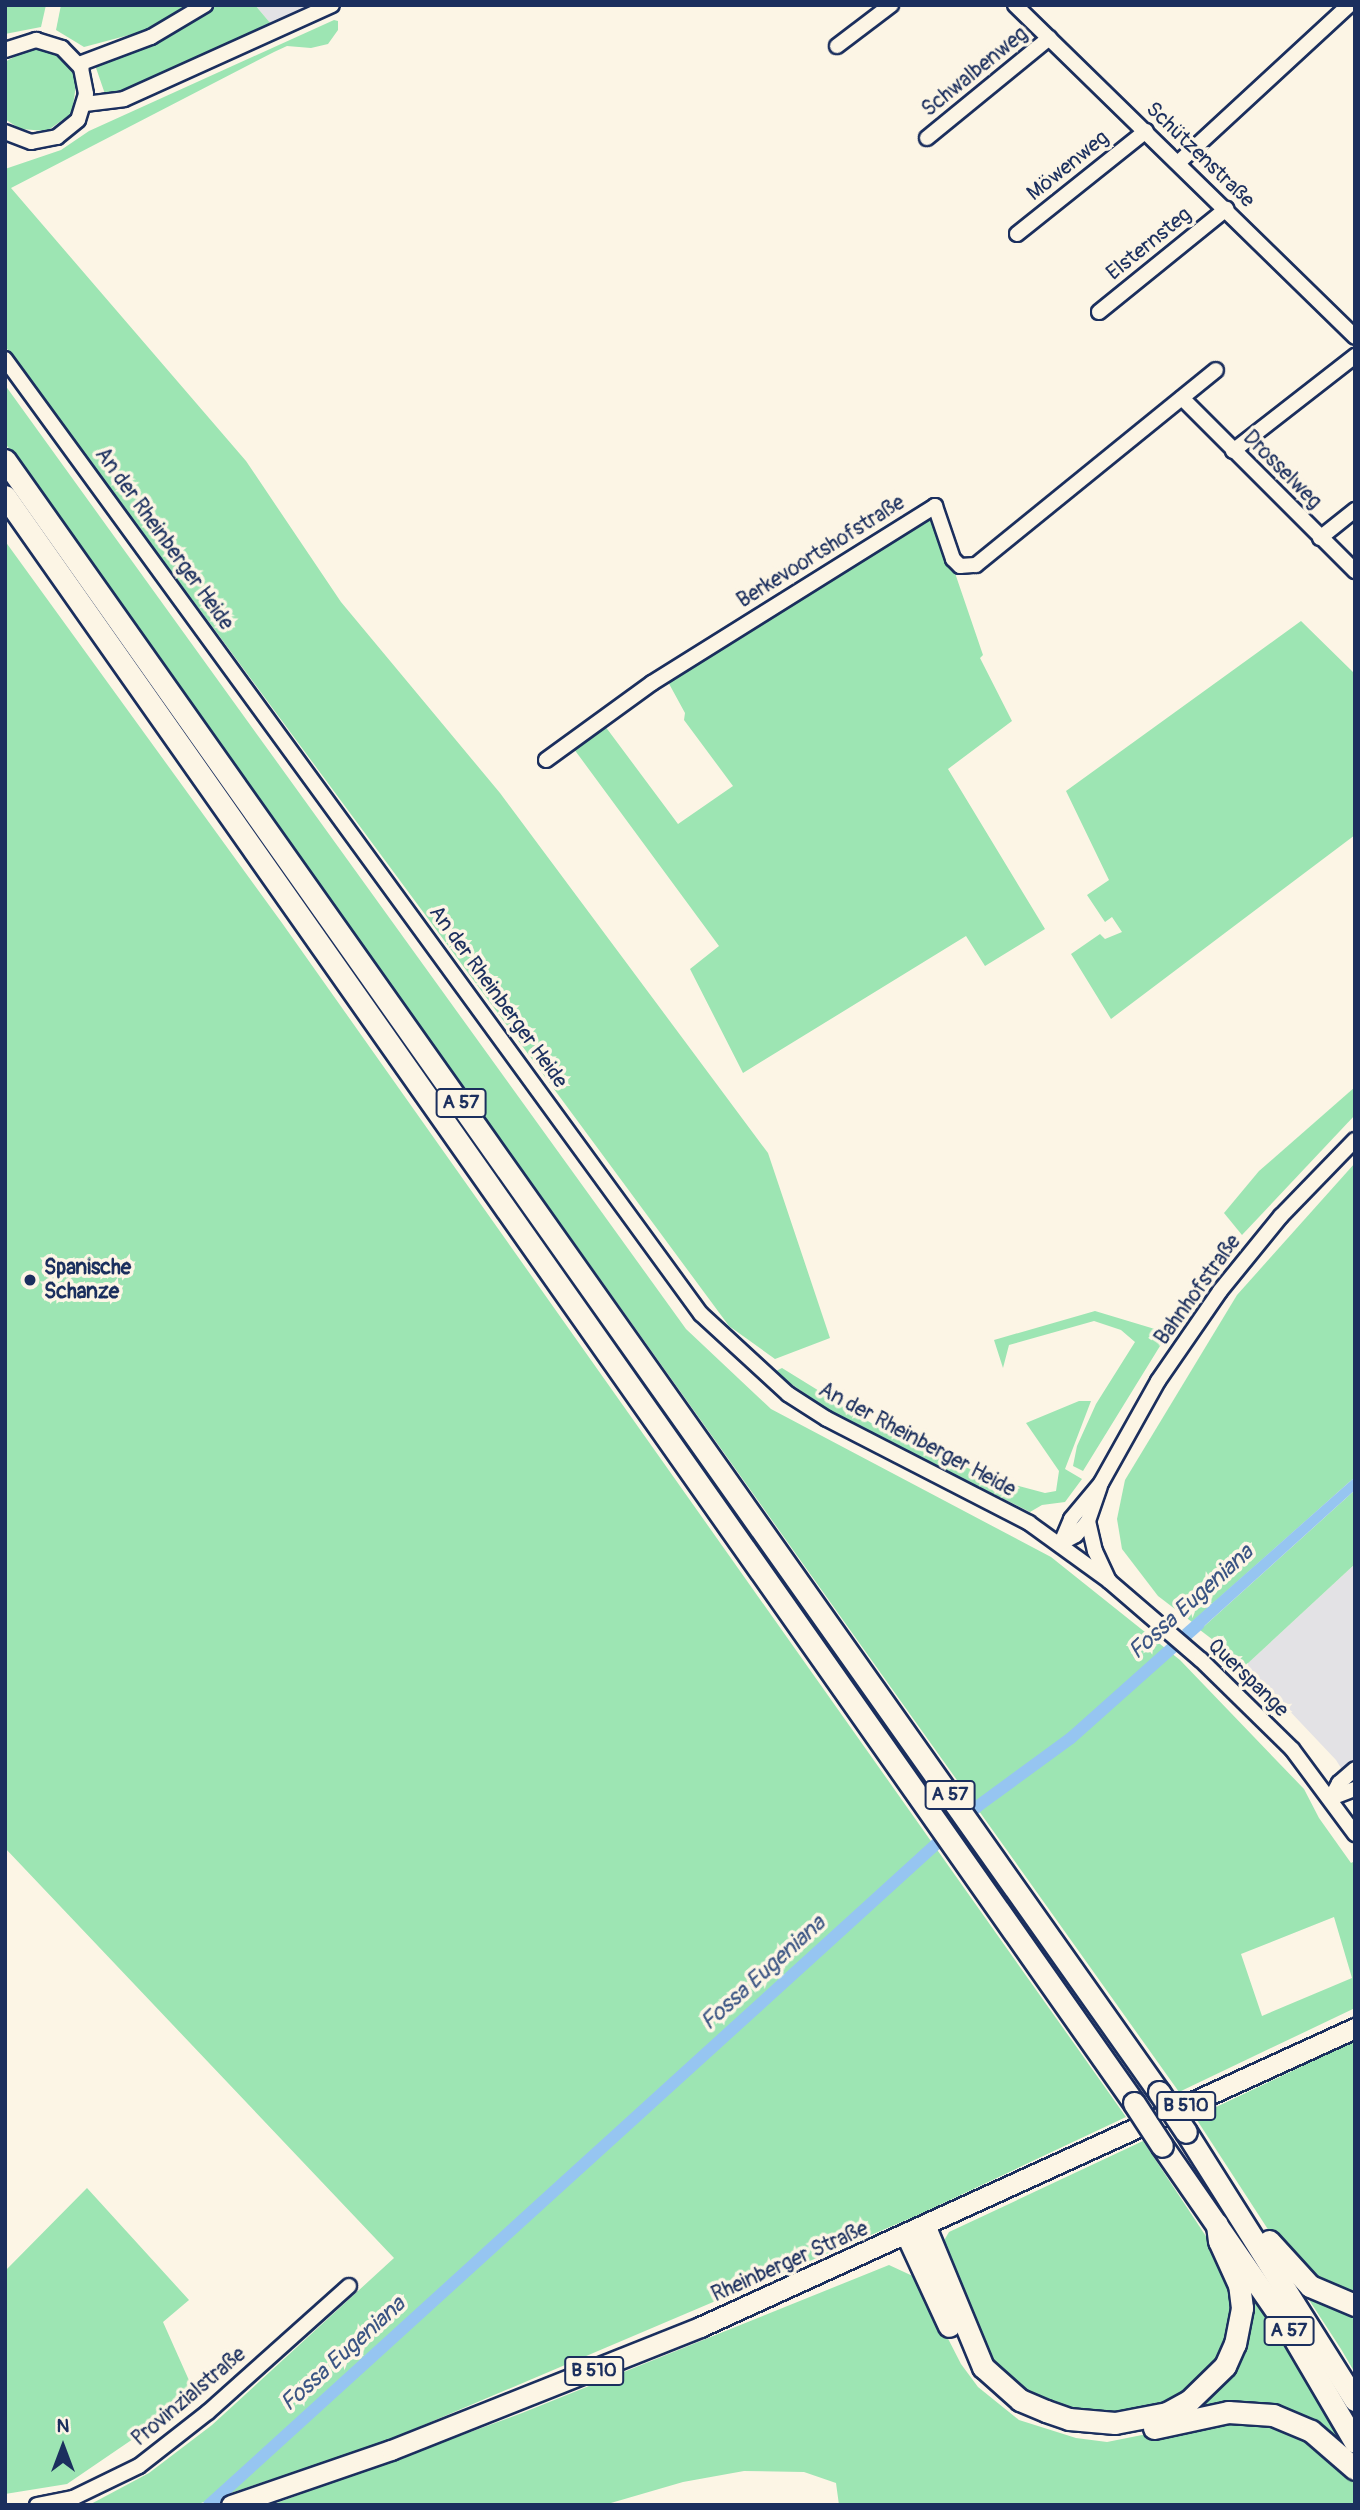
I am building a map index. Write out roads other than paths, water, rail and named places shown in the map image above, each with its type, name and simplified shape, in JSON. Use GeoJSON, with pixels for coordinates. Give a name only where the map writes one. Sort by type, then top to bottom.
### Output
{"type":"FeatureCollection","features":[{"type":"Feature","properties":{"kind":"highway","name":"A 57"},"geometry":{"type":"LineString","coordinates":[[5,460],[1159,2092],[1355,2400]]}},
{"type":"Feature","properties":{"kind":"highway","name":"A 57"},"geometry":{"type":"LineString","coordinates":[[5,496],[900,1764],[1288,2328],[1355,2442]]}},
{"type":"Feature","properties":{"kind":"highway"},"geometry":{"type":"LineString","coordinates":[[1218,2183],[1242,2200],[1270,2242],[1305,2281],[1325,2295],[1355,2305]]}},
{"type":"Feature","properties":{"kind":"highway"},"geometry":{"type":"LineString","coordinates":[[916,2231],[983,2367],[1020,2400],[1046,2412],[1069,2419],[1115,2423],[1178,2407],[1225,2366],[1235,2344],[1242,2308],[1239,2285],[1219,2241],[1217,2224]]}},
{"type":"Feature","properties":{"kind":"highway"},"geometry":{"type":"LineString","coordinates":[[916,2231],[967,2363],[980,2379],[1019,2411],[1065,2429],[1101,2434],[1125,2434],[1228,2412],[1273,2415],[1311,2431],[1355,2469]]}},
{"type":"Feature","properties":{"kind":"main road","name":"Rheinberger Straße"},"geometry":{"type":"LineString","coordinates":[[231,2505],[522,2400],[916,2231],[1355,2028]]}},
{"type":"Feature","properties":{"kind":"street"},"geometry":{"type":"LineString","coordinates":[[79,64],[151,37],[205,5]]}},
{"type":"Feature","properties":{"kind":"street"},"geometry":{"type":"LineString","coordinates":[[85,104],[124,100],[332,5]]}},
{"type":"Feature","properties":{"kind":"street"},"geometry":{"type":"LineString","coordinates":[[837,46],[891,5]]}},
{"type":"Feature","properties":{"kind":"street","name":"Schützenstraße"},"geometry":{"type":"LineString","coordinates":[[1015,5],[1355,337]]}},
{"type":"Feature","properties":{"kind":"street"},"geometry":{"type":"LineString","coordinates":[[1178,163],[1349,5]]}},
{"type":"Feature","properties":{"kind":"street","name":"Schwalbenweg"},"geometry":{"type":"LineString","coordinates":[[926,138],[1049,38]]}},
{"type":"Feature","properties":{"kind":"street"},"geometry":{"type":"LineString","coordinates":[[5,50],[26,41],[45,41],[62,48],[79,64],[86,85],[85,104],[72,127],[49,140],[23,140],[6,133]]}},
{"type":"Feature","properties":{"kind":"street","name":"Möwenweg"},"geometry":{"type":"LineString","coordinates":[[1017,234],[1146,131]]}},
{"type":"Feature","properties":{"kind":"street","name":"Elsternsteg"},"geometry":{"type":"LineString","coordinates":[[1099,312],[1226,209]]}},
{"type":"Feature","properties":{"kind":"street"},"geometry":{"type":"LineString","coordinates":[[1233,451],[1355,356]]}},
{"type":"Feature","properties":{"kind":"street","name":"An der Rheinberger Heide"},"geometry":{"type":"LineString","coordinates":[[5,359],[701,1314],[779,1387],[827,1419],[960,1486],[1061,1544]]}},
{"type":"Feature","properties":{"kind":"street","name":"Berkevoortshofstraße"},"geometry":{"type":"LineString","coordinates":[[546,760],[652,683],[936,506],[953,559],[960,566],[976,565],[1216,370]]}},
{"type":"Feature","properties":{"kind":"street","name":"Drosselweg"},"geometry":{"type":"LineString","coordinates":[[1182,398],[1355,571]]}},
{"type":"Feature","properties":{"kind":"street"},"geometry":{"type":"LineString","coordinates":[[1320,538],[1355,510]]}},
{"type":"Feature","properties":{"kind":"street","name":"Bahnhofstraße"},"geometry":{"type":"LineString","coordinates":[[1088,1521],[1101,1483],[1158,1381],[1220,1291],[1281,1216],[1355,1140]]}},
{"type":"Feature","properties":{"kind":"street","name":"Bahnhofstraße"},"geometry":{"type":"LineString","coordinates":[[1061,1544],[1071,1518],[1101,1483]]}},
{"type":"Feature","properties":{"kind":"street"},"geometry":{"type":"LineString","coordinates":[[1061,1544],[1076,1535],[1088,1521]]}},
{"type":"Feature","properties":{"kind":"street"},"geometry":{"type":"LineString","coordinates":[[1088,1521],[1109,1581]]}},
{"type":"Feature","properties":{"kind":"street","name":"Querspange"},"geometry":{"type":"LineString","coordinates":[[1061,1544],[1109,1581],[1201,1660],[1292,1749],[1331,1798],[1354,1833]]}},
{"type":"Feature","properties":{"kind":"street"},"geometry":{"type":"LineString","coordinates":[[1331,1798],[1355,1769]]}},
{"type":"Feature","properties":{"kind":"street"},"geometry":{"type":"LineString","coordinates":[[1331,1798],[1355,1788]]}},
{"type":"Feature","properties":{"kind":"street"},"geometry":{"type":"LineString","coordinates":[[1354,1833],[1355,1826]]}},
{"type":"Feature","properties":{"kind":"street","name":"Provinzialstraße"},"geometry":{"type":"LineString","coordinates":[[37,2505],[73,2498],[139,2466],[208,2412],[349,2286]]}},
{"type":"Feature","properties":{"kind":"water"},"geometry":{"type":"Polygon","coordinates":[[[1355,1477],[1355,1490],[1191,1638],[1182,1630],[1355,1477]]]}},
{"type":"Feature","properties":{"kind":"waterway","name":"Fossa Eugeniana"},"geometry":{"type":"LineString","coordinates":[[209,2505],[978,1806],[1071,1738],[1199,1624]]}},
{"type":"Feature","properties":{"kind":"place","name":"Spanische Schanze"},"geometry":{"type":"Point","coordinates":[30,1280]}}]}
